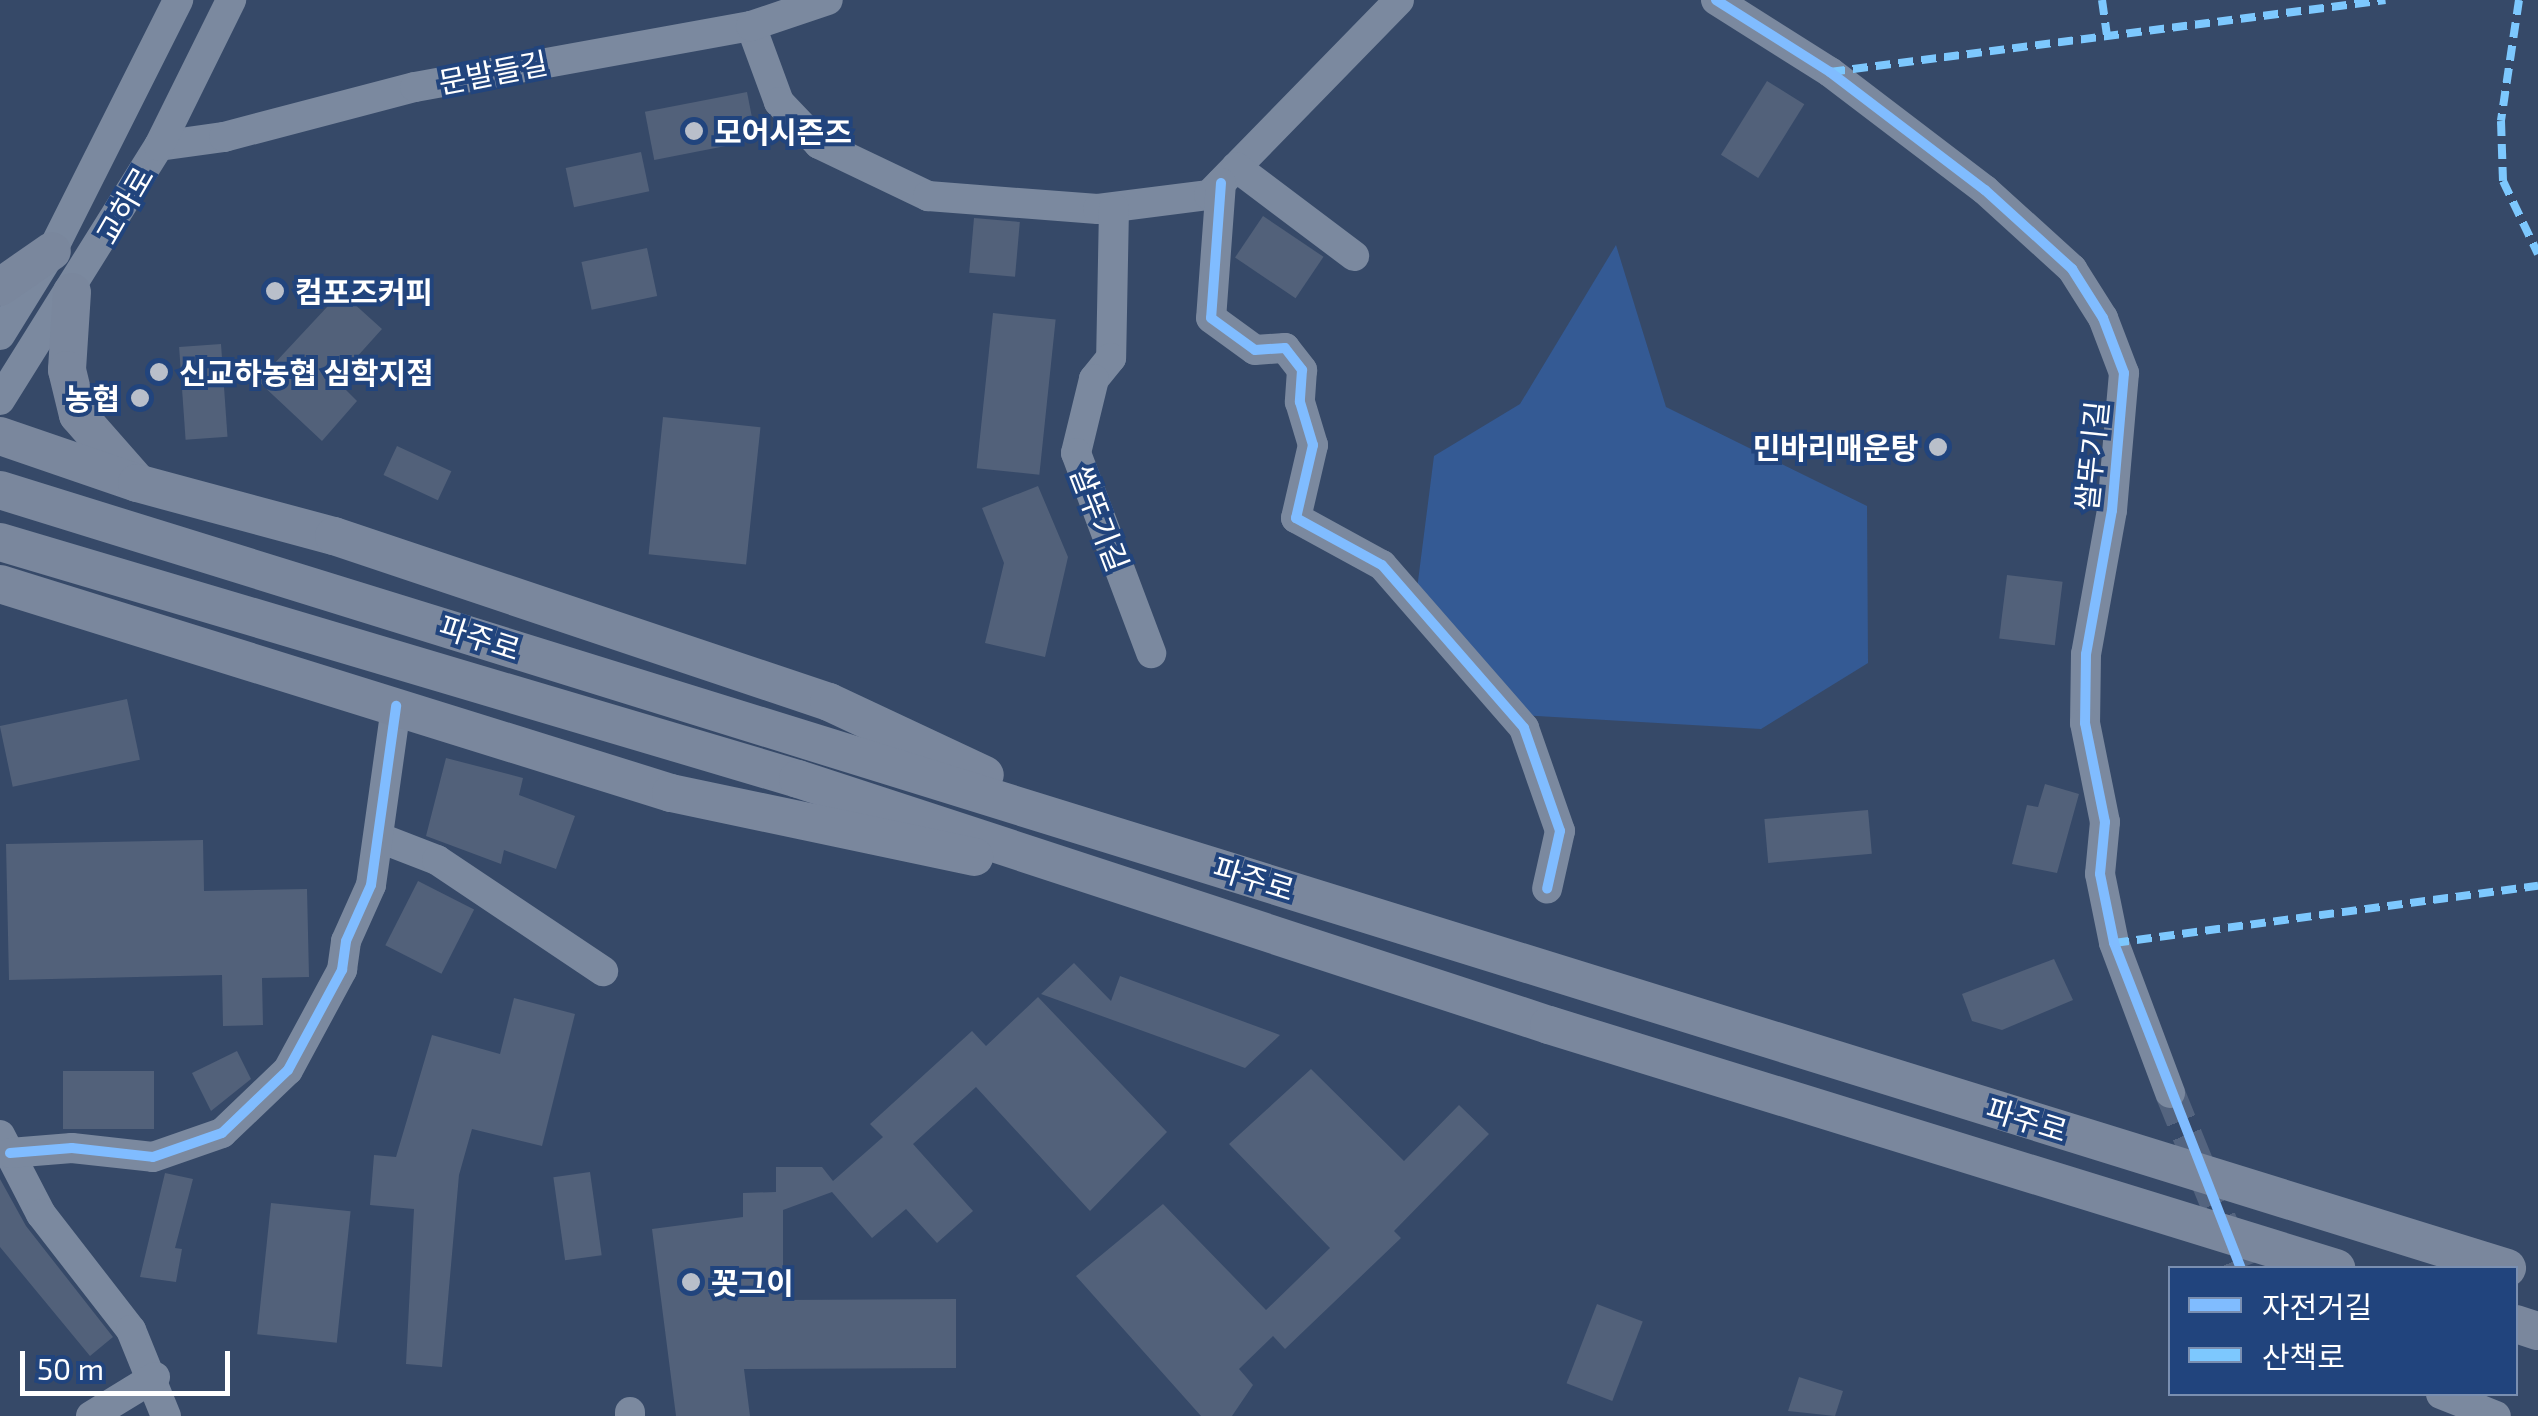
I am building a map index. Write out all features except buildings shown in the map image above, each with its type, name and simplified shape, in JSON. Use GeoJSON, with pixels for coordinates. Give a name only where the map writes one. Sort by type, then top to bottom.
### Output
{"type":"FeatureCollection","features":[{"type":"Feature","properties":{"kind":"main road"},"geometry":{"type":"LineString","coordinates":[[0,287],[52,251]]}},
{"type":"Feature","properties":{"kind":"main road"},"geometry":{"type":"LineString","coordinates":[[72,292],[68,370],[78,415],[138,483]]}},
{"type":"Feature","properties":{"kind":"main road"},"geometry":{"type":"LineString","coordinates":[[0,436],[138,483],[334,536],[830,702],[1105,831]]}},
{"type":"Feature","properties":{"kind":"main road","name":"파주로"},"geometry":{"type":"LineString","coordinates":[[11,493],[2501,1266]]}},
{"type":"Feature","properties":{"kind":"main road","name":"파주로"},"geometry":{"type":"LineString","coordinates":[[0,542],[798,779],[1274,935],[2330,1266]]}},
{"type":"Feature","properties":{"kind":"main road"},"geometry":{"type":"LineString","coordinates":[[0,584],[94,610],[671,793],[794,824],[1118,884]]}},
{"type":"Feature","properties":{"kind":"main road"},"geometry":{"type":"LineString","coordinates":[[0,610],[94,610]]}},
{"type":"Feature","properties":{"kind":"street","name":"교하로"},"geometry":{"type":"LineString","coordinates":[[0,335],[52,251],[178,0]]}},
{"type":"Feature","properties":{"kind":"street","name":"교하로"},"geometry":{"type":"LineString","coordinates":[[0,400],[72,292],[159,146],[231,0]]}},
{"type":"Feature","properties":{"kind":"street","name":"문발들길"},"geometry":{"type":"LineString","coordinates":[[159,146],[224,138],[434,84],[751,26],[828,0]]}},
{"type":"Feature","properties":{"kind":"street"},"geometry":{"type":"LineString","coordinates":[[751,26],[780,102],[819,144],[928,196],[1114,208],[1209,196],[1398,0]]}},
{"type":"Feature","properties":{"kind":"street","name":"쌀뚜기길"},"geometry":{"type":"LineString","coordinates":[[1716,0],[1830,72],[1985,190],[2072,270],[2104,318],[2124,374],[2112,510],[2086,654],[2085,723],[2104,822],[2100,874],[2114,943],[2170,1093]]}},
{"type":"Feature","properties":{"kind":"street"},"geometry":{"type":"LineString","coordinates":[[1229,175],[1354,256]]}},
{"type":"Feature","properties":{"kind":"street"},"geometry":{"type":"LineString","coordinates":[[1229,175],[1211,318],[1255,350],[1286,348],[1302,370],[1300,402],[1313,445],[1296,518],[1382,565],[1524,728],[1560,831],[1548,889]]}},
{"type":"Feature","properties":{"kind":"street","name":"쌀뚜기길"},"geometry":{"type":"LineString","coordinates":[[1114,208],[1111,358],[1094,379],[1076,453],[1151,653]]}},
{"type":"Feature","properties":{"kind":"street"},"geometry":{"type":"LineString","coordinates":[[166,1416],[155,1378],[131,1330],[40,1214],[5,1144],[153,1157],[222,1133],[288,1070],[342,970],[380,838],[396,706]]}},
{"type":"Feature","properties":{"kind":"street"},"geometry":{"type":"LineString","coordinates":[[380,838],[436,860],[602,971]]}},
{"type":"Feature","properties":{"kind":"street"},"geometry":{"type":"LineString","coordinates":[[91,1416],[155,1378]]}},
{"type":"Feature","properties":{"kind":"street"},"geometry":{"type":"LineString","coordinates":[[2446,1396],[2496,1416]]}},
{"type":"Feature","properties":{"kind":"shaded area"},"geometry":{"type":"Polygon","coordinates":[[[1616,245],[1666,407],[1867,506],[1868,663],[1761,729],[1521,715],[1417,589],[1434,456],[1520,404],[1616,245]]]}},
{"type":"Feature","properties":{"kind":"tunnel"},"geometry":{"type":"LineString","coordinates":[[2170,1093],[2240,1266]]}},
{"type":"Feature","properties":{"kind":"marked path"},"geometry":{"type":"LineString","coordinates":[[2102,0],[2107,34]]}},
{"type":"Feature","properties":{"kind":"marked path"},"geometry":{"type":"LineString","coordinates":[[1830,72],[2385,0]]}},
{"type":"Feature","properties":{"kind":"marked path"},"geometry":{"type":"LineString","coordinates":[[2519,0],[2501,121],[2503,181],[2538,254]]}},
{"type":"Feature","properties":{"kind":"marked path"},"geometry":{"type":"LineString","coordinates":[[2114,943],[2538,886]]}},
{"type":"Feature","properties":{"kind":"cycle path"},"geometry":{"type":"LineString","coordinates":[[1716,0],[1830,72],[1985,190],[2072,269],[2103,318],[2124,373],[2112,510],[2086,654],[2085,723],[2105,822],[2100,874],[2114,943],[2240,1266]]}},
{"type":"Feature","properties":{"kind":"cycle path"},"geometry":{"type":"LineString","coordinates":[[1221,183],[1211,318],[1255,350],[1285,348],[1302,370],[1300,402],[1313,445],[1296,518],[1382,565],[1524,728],[1560,831],[1547,889]]}},
{"type":"Feature","properties":{"kind":"cycle path"},"geometry":{"type":"LineString","coordinates":[[10,1153],[72,1148],[153,1157],[222,1133],[288,1070],[342,970],[346,941],[371,885],[396,706]]}},
{"type":"Feature","properties":{"kind":"place","name":"모어시즌즈"},"geometry":{"type":"Point","coordinates":[694,131]}},
{"type":"Feature","properties":{"kind":"place","name":"컴포즈커피"},"geometry":{"type":"Point","coordinates":[275,291]}},
{"type":"Feature","properties":{"kind":"place","name":"신교하농협 심학지점"},"geometry":{"type":"Point","coordinates":[159,372]}},
{"type":"Feature","properties":{"kind":"place","name":"농협"},"geometry":{"type":"Point","coordinates":[140,398]}},
{"type":"Feature","properties":{"kind":"place","name":"민바리매운탕"},"geometry":{"type":"Point","coordinates":[1938,447]}},
{"type":"Feature","properties":{"kind":"place","name":"꼿그이"},"geometry":{"type":"Point","coordinates":[691,1282]}}]}
